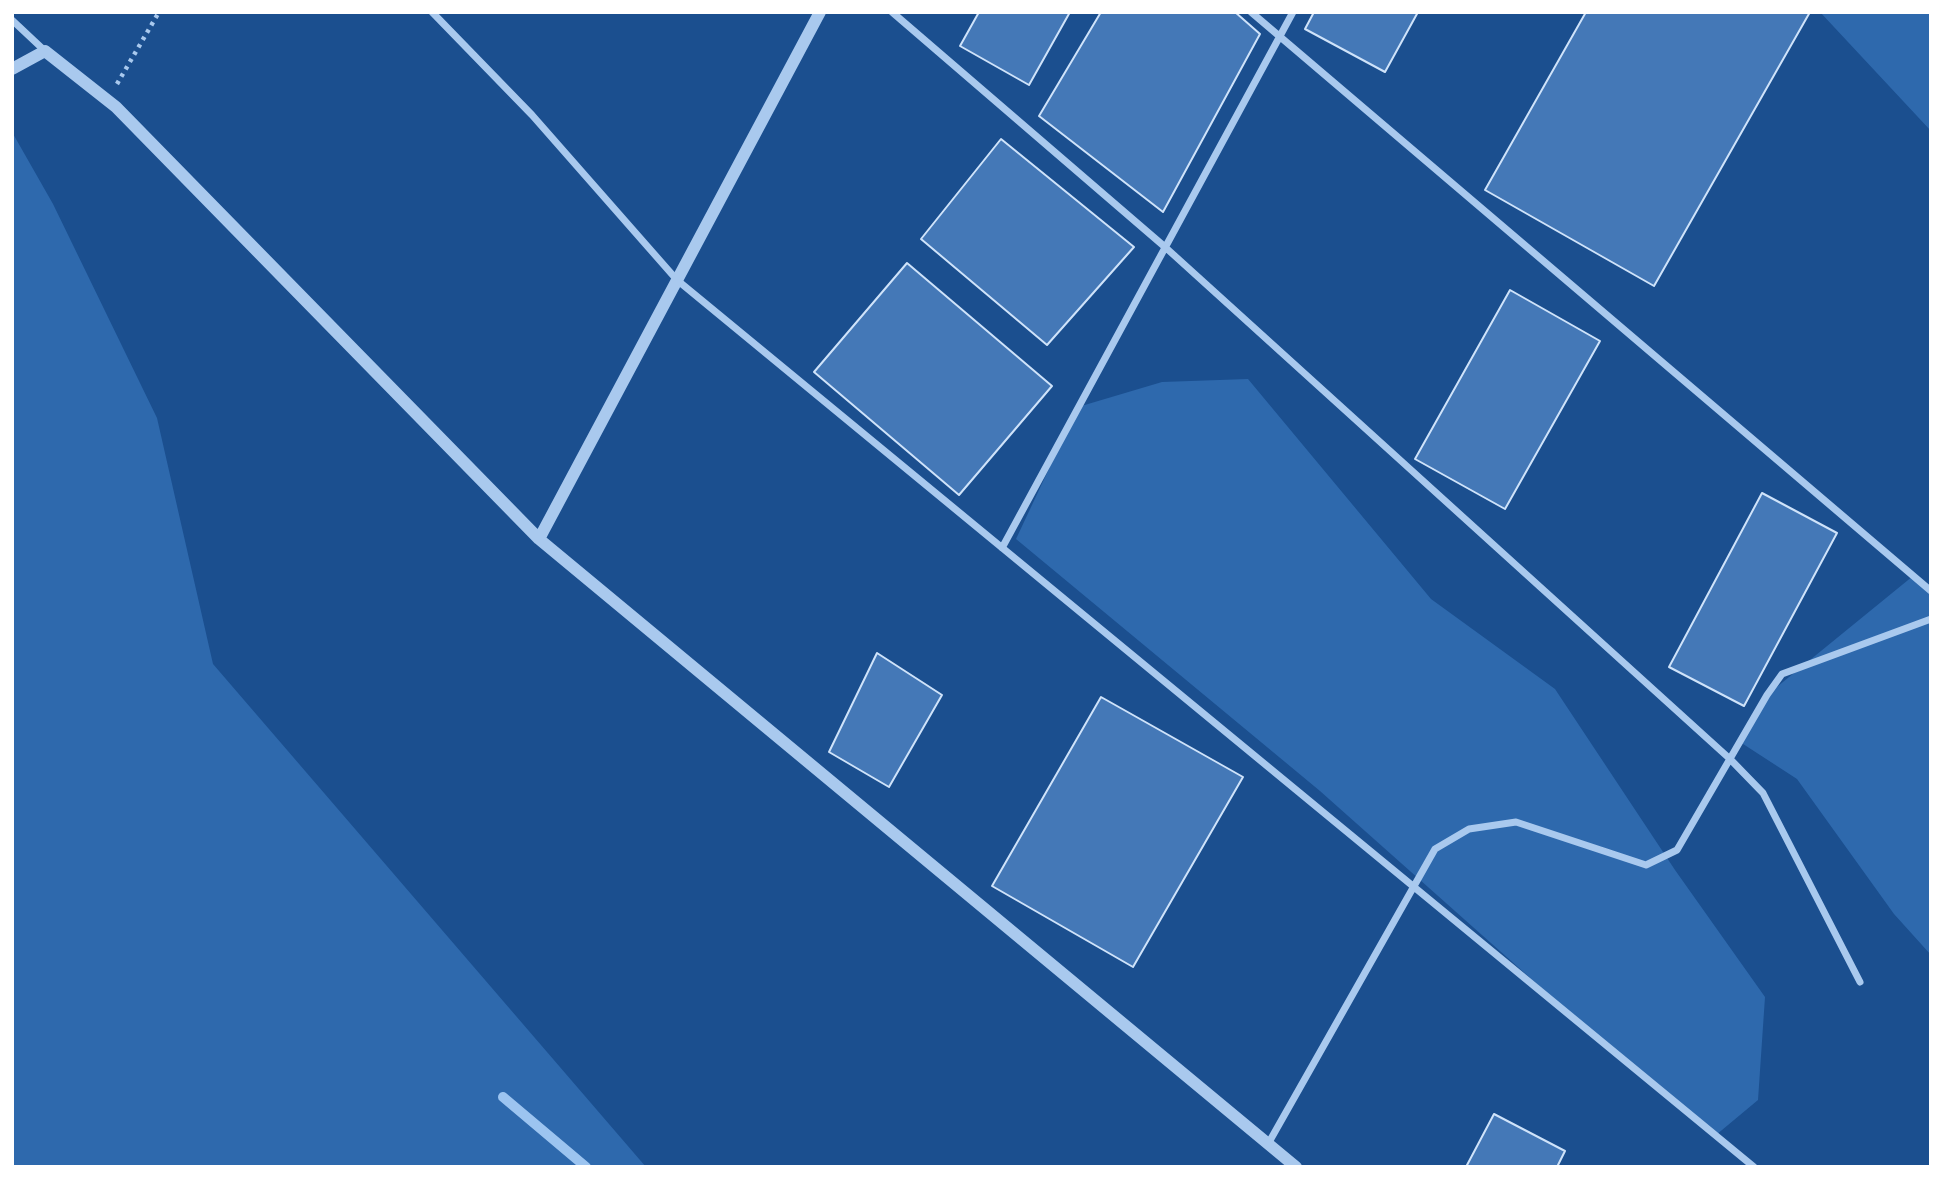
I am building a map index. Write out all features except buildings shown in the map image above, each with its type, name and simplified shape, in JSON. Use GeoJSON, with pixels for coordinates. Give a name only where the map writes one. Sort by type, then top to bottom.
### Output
{"type":"FeatureCollection","features":[{"type":"Feature","properties":{"kind":"street"},"geometry":{"type":"LineString","coordinates":[[432,12],[532,115],[677,280],[1754,1167]]}},
{"type":"Feature","properties":{"kind":"street"},"geometry":{"type":"LineString","coordinates":[[539,539],[820,12]]}},
{"type":"Feature","properties":{"kind":"street"},"geometry":{"type":"LineString","coordinates":[[892,12],[1165,247],[1730,759],[1763,793],[1860,982]]}},
{"type":"Feature","properties":{"kind":"street"},"geometry":{"type":"LineString","coordinates":[[1251,12],[1931,591]]}},
{"type":"Feature","properties":{"kind":"street"},"geometry":{"type":"LineString","coordinates":[[1002,548],[1293,12]]}},
{"type":"Feature","properties":{"kind":"street"},"geometry":{"type":"LineString","coordinates":[[12,20],[45,51],[107,100],[539,539],[1296,1167]]}},
{"type":"Feature","properties":{"kind":"street"},"geometry":{"type":"LineString","coordinates":[[12,69],[45,51]]}},
{"type":"Feature","properties":{"kind":"street"},"geometry":{"type":"LineString","coordinates":[[1268,1144],[1435,849],[1469,829],[1516,822],[1646,865],[1677,850],[1782,674],[1931,619]]}},
{"type":"Feature","properties":{"kind":"path"},"geometry":{"type":"LineString","coordinates":[[107,100],[159,12]]}},
{"type":"Feature","properties":{"kind":"shaded area"},"geometry":{"type":"Polygon","coordinates":[[[1820,12],[1931,12],[1931,131],[1820,12]]]}},
{"type":"Feature","properties":{"kind":"shaded area"},"geometry":{"type":"Polygon","coordinates":[[[12,132],[53,204],[157,418],[213,664],[646,1167],[12,1167],[12,132]]]}},
{"type":"Feature","properties":{"kind":"shaded area"},"geometry":{"type":"Polygon","coordinates":[[[1248,379],[1431,599],[1555,689],[1675,870],[1765,997],[1758,1100],[1716,1135],[1618,1056],[1320,791],[1016,539],[1078,407],[1162,382],[1248,379]]]}},
{"type":"Feature","properties":{"kind":"shaded area"},"geometry":{"type":"Polygon","coordinates":[[[1913,576],[1931,591],[1931,955],[1894,914],[1797,779],[1740,742],[1767,695],[1913,576]]]}},
{"type":"Feature","properties":{"kind":"waterway"},"geometry":{"type":"LineString","coordinates":[[503,1097],[586,1167]]}}]}
